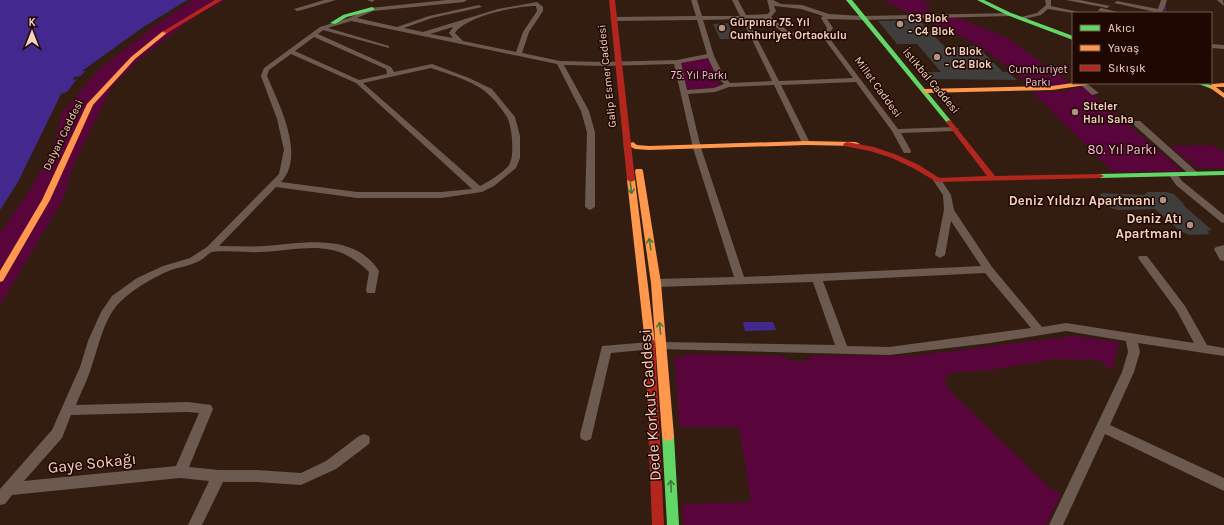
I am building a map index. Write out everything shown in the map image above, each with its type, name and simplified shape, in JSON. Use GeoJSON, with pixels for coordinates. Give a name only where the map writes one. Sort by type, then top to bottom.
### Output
{"type":"FeatureCollection","features":[{"type":"Feature","properties":{"kind":"street","name":"Dalyan Caddesi"},"geometry":{"type":"LineString","coordinates":[[0,279],[46,200],[90,104],[116,74],[158,37],[190,15],[219,0]]}},
{"type":"Feature","properties":{"kind":"street"},"geometry":{"type":"LineString","coordinates":[[297,9],[307,8],[319,3],[333,0]]}},
{"type":"Feature","properties":{"kind":"street"},"geometry":{"type":"LineString","coordinates":[[4,494],[57,434],[86,366],[106,312],[116,298],[141,281],[167,268],[194,260],[210,249],[283,175],[288,150],[281,119],[264,76],[266,69],[322,28],[372,2],[464,0]]}},
{"type":"Feature","properties":{"kind":"street","name":"Galip Esmer Caddesi"},"geometry":{"type":"LineString","coordinates":[[612,0],[617,19],[632,147],[643,283]]}},
{"type":"Feature","properties":{"kind":"street"},"geometry":{"type":"LineString","coordinates":[[618,0],[617,19],[771,15],[785,6]]}},
{"type":"Feature","properties":{"kind":"street"},"geometry":{"type":"LineString","coordinates":[[694,0],[711,55],[720,77],[728,85]]}},
{"type":"Feature","properties":{"kind":"street"},"geometry":{"type":"LineString","coordinates":[[735,0],[806,143]]}},
{"type":"Feature","properties":{"kind":"street","name":"İstikbal Caddesi"},"geometry":{"type":"LineString","coordinates":[[849,0],[955,129],[993,179]]}},
{"type":"Feature","properties":{"kind":"street"},"geometry":{"type":"LineString","coordinates":[[973,0],[1072,38]]}},
{"type":"Feature","properties":{"kind":"street"},"geometry":{"type":"LineString","coordinates":[[980,0],[1009,14]]}},
{"type":"Feature","properties":{"kind":"street"},"geometry":{"type":"LineString","coordinates":[[1069,0],[1102,10],[1128,0]]}},
{"type":"Feature","properties":{"kind":"street"},"geometry":{"type":"LineString","coordinates":[[1117,3],[1160,12],[1164,0]]}},
{"type":"Feature","properties":{"kind":"street"},"geometry":{"type":"LineString","coordinates":[[1220,0],[1224,4]]}},
{"type":"Feature","properties":{"kind":"street"},"geometry":{"type":"LineString","coordinates":[[824,17],[830,28],[827,35],[797,36],[787,33],[779,29],[771,15],[771,1],[785,6],[802,7],[824,17],[863,18],[1009,14]]}},
{"type":"Feature","properties":{"kind":"street"},"geometry":{"type":"LineString","coordinates":[[333,23],[351,18],[372,2]]}},
{"type":"Feature","properties":{"kind":"street"},"geometry":{"type":"LineString","coordinates":[[1020,18],[1039,14],[1048,3],[1077,12]]}},
{"type":"Feature","properties":{"kind":"street"},"geometry":{"type":"LineString","coordinates":[[424,33],[518,6],[537,4],[540,7],[540,11],[526,32],[518,54]]}},
{"type":"Feature","properties":{"kind":"street"},"geometry":{"type":"LineString","coordinates":[[397,29],[431,17],[479,7]]}},
{"type":"Feature","properties":{"kind":"street"},"geometry":{"type":"LineString","coordinates":[[431,17],[450,26]]}},
{"type":"Feature","properties":{"kind":"street"},"geometry":{"type":"LineString","coordinates":[[351,18],[560,63],[677,62],[711,55]]}},
{"type":"Feature","properties":{"kind":"street"},"geometry":{"type":"LineString","coordinates":[[463,22],[454,29],[452,33],[456,39],[463,42]]}},
{"type":"Feature","properties":{"kind":"street"},"geometry":{"type":"LineString","coordinates":[[322,28],[387,47]]}},
{"type":"Feature","properties":{"kind":"street"},"geometry":{"type":"LineString","coordinates":[[314,34],[389,68],[391,74]]}},
{"type":"Feature","properties":{"kind":"street","name":"Millet Caddesi"},"geometry":{"type":"LineString","coordinates":[[827,35],[896,131],[907,152]]}},
{"type":"Feature","properties":{"kind":"street"},"geometry":{"type":"LineString","coordinates":[[1212,46],[1224,47]]}},
{"type":"Feature","properties":{"kind":"street"},"geometry":{"type":"LineString","coordinates":[[290,51],[358,82],[479,190]]}},
{"type":"Feature","properties":{"kind":"street"},"geometry":{"type":"LineString","coordinates":[[677,62],[697,148],[740,280]]}},
{"type":"Feature","properties":{"kind":"street"},"geometry":{"type":"LineString","coordinates":[[560,63],[581,100],[591,132],[590,207]]}},
{"type":"Feature","properties":{"kind":"street"},"geometry":{"type":"LineString","coordinates":[[274,184],[357,195],[441,195],[479,190],[501,178],[513,166],[516,158],[516,136],[511,117],[489,91],[467,79],[432,66],[358,82]]}},
{"type":"Feature","properties":{"kind":"street"},"geometry":{"type":"LineString","coordinates":[[683,92],[715,90],[728,85],[859,80]]}},
{"type":"Feature","properties":{"kind":"street"},"geometry":{"type":"LineString","coordinates":[[925,92],[1052,88],[1078,84]]}},
{"type":"Feature","properties":{"kind":"street"},"geometry":{"type":"LineString","coordinates":[[1086,84],[1095,93]]}},
{"type":"Feature","properties":{"kind":"street"},"geometry":{"type":"LineString","coordinates":[[1207,84],[1220,86],[1224,96]]}},
{"type":"Feature","properties":{"kind":"street"},"geometry":{"type":"LineString","coordinates":[[1137,123],[1194,174]]}},
{"type":"Feature","properties":{"kind":"street"},"geometry":{"type":"LineString","coordinates":[[896,131],[955,129]]}},
{"type":"Feature","properties":{"kind":"street"},"geometry":{"type":"LineString","coordinates":[[632,147],[697,148],[806,143],[881,145],[907,152],[919,167]]}},
{"type":"Feature","properties":{"kind":"street"},"geometry":{"type":"LineString","coordinates":[[847,144],[888,152],[919,167],[937,180],[947,195],[949,210],[940,255]]}},
{"type":"Feature","properties":{"kind":"street","name":"Dede Korkut Caddesi"},"geometry":{"type":"LineString","coordinates":[[632,147],[656,283],[658,525]]}},
{"type":"Feature","properties":{"kind":"street"},"geometry":{"type":"LineString","coordinates":[[937,180],[1224,173]]}},
{"type":"Feature","properties":{"kind":"street"},"geometry":{"type":"LineString","coordinates":[[1173,175],[1180,183],[1224,220]]}},
{"type":"Feature","properties":{"kind":"street"},"geometry":{"type":"LineString","coordinates":[[949,210],[988,269],[1039,330]]}},
{"type":"Feature","properties":{"kind":"street"},"geometry":{"type":"LineString","coordinates":[[210,249],[264,249],[323,243],[340,247],[366,261],[374,271],[374,280],[371,290]]}},
{"type":"Feature","properties":{"kind":"street"},"geometry":{"type":"LineString","coordinates":[[1224,248],[1219,249],[1224,258]]}},
{"type":"Feature","properties":{"kind":"street"},"geometry":{"type":"LineString","coordinates":[[1143,258],[1181,309],[1203,348]]}},
{"type":"Feature","properties":{"kind":"street"},"geometry":{"type":"LineString","coordinates":[[643,283],[817,278],[988,269]]}},
{"type":"Feature","properties":{"kind":"street"},"geometry":{"type":"LineString","coordinates":[[817,278],[842,349]]}},
{"type":"Feature","properties":{"kind":"street","name":"Dede Korkut Caddesi"},"geometry":{"type":"LineString","coordinates":[[643,283],[656,346],[673,525]]}},
{"type":"Feature","properties":{"kind":"street"},"geometry":{"type":"LineString","coordinates":[[586,435],[606,349],[656,346],[889,351],[990,339],[1066,326],[1131,338],[1224,352]]}},
{"type":"Feature","properties":{"kind":"street"},"geometry":{"type":"LineString","coordinates":[[1056,525],[1128,372],[1134,352],[1131,338]]}},
{"type":"Feature","properties":{"kind":"street"},"geometry":{"type":"LineString","coordinates":[[67,410],[207,409],[180,472]]}},
{"type":"Feature","properties":{"kind":"street"},"geometry":{"type":"LineString","coordinates":[[1102,427],[1224,485]]}},
{"type":"Feature","properties":{"kind":"street","name":"Gaye Sokağı"},"geometry":{"type":"LineString","coordinates":[[4,494],[180,472],[219,476],[257,476],[301,479],[316,474],[331,465],[364,440]]}},
{"type":"Feature","properties":{"kind":"street"},"geometry":{"type":"LineString","coordinates":[[195,525],[219,476]]}},
{"type":"Feature","properties":{"kind":"green space"},"geometry":{"type":"Polygon","coordinates":[[[193,0],[226,0],[199,14],[142,57],[112,86],[74,164],[62,201],[0,305],[0,233],[28,193],[53,149],[62,113],[99,69],[152,28],[193,0]]]}},
{"type":"Feature","properties":{"kind":"green space","name":"Cumhuriyet Parkı"},"geometry":{"type":"Polygon","coordinates":[[[883,0],[922,0],[934,5],[922,9],[940,16],[953,16],[1008,38],[1073,85],[1033,89],[1000,61],[974,43],[883,0]]]}},
{"type":"Feature","properties":{"kind":"green space","name":"75. Yıl Parkı"},"geometry":{"type":"Polygon","coordinates":[[[709,57],[715,77],[721,86],[715,88],[687,90],[679,63],[709,57]]]}},
{"type":"Feature","properties":{"kind":"green space","name":"80. Yıl Parkı"},"geometry":{"type":"Polygon","coordinates":[[[1083,86],[1182,171],[1113,172],[1032,92],[1066,91],[1083,86]]]}},
{"type":"Feature","properties":{"kind":"green space"},"geometry":{"type":"Polygon","coordinates":[[[1212,145],[1224,152],[1224,168],[1198,168],[1170,146],[1212,145]]]}},
{"type":"Feature","properties":{"kind":"green space"},"geometry":{"type":"Polygon","coordinates":[[[1074,336],[1119,342],[1112,371],[1099,360],[1054,359],[990,370],[949,373],[945,380],[949,390],[1051,489],[1061,494],[1046,525],[684,525],[682,504],[751,502],[739,427],[680,427],[674,358],[692,354],[782,356],[791,361],[808,361],[810,356],[912,356],[1074,336]]]}},
{"type":"Feature","properties":{"kind":"shaded area"},"geometry":{"type":"Polygon","coordinates":[[[0,0],[187,0],[142,28],[82,71],[86,71],[80,76],[74,77],[73,80],[77,79],[67,92],[61,94],[18,182],[0,210],[0,0]]]}},
{"type":"Feature","properties":{"kind":"shaded area"},"geometry":{"type":"Polygon","coordinates":[[[743,322],[773,322],[776,330],[745,331],[743,322]]]}},
{"type":"Feature","properties":{"kind":"building"},"geometry":{"type":"Polygon","coordinates":[[[919,20],[945,47],[977,46],[1003,72],[1008,72],[1017,80],[925,79],[920,72],[941,72],[917,44],[897,44],[878,21],[919,20]]]}},
{"type":"Feature","properties":{"kind":"building"},"geometry":{"type":"Polygon","coordinates":[[[728,23],[734,39],[720,39],[713,24],[728,23]]]}},
{"type":"Feature","properties":{"kind":"building"},"geometry":{"type":"Polygon","coordinates":[[[1146,192],[1166,192],[1174,194],[1185,205],[1183,205],[1212,230],[1207,231],[1210,234],[1190,235],[1180,231],[1155,209],[1118,210],[1110,208],[1098,196],[1103,194],[1101,193],[1145,195],[1144,194],[1147,194],[1146,192]]]}},
{"type":"Feature","properties":{"kind":"waterway"},"geometry":{"type":"LineString","coordinates":[[1165,2],[1165,12]]}},
{"type":"Feature","properties":{"kind":"traffic: fast"},"geometry":{"type":"LineString","coordinates":[[849,0],[949,122]]}},
{"type":"Feature","properties":{"kind":"traffic: fast"},"geometry":{"type":"LineString","coordinates":[[980,0],[1009,14],[1072,38]]}},
{"type":"Feature","properties":{"kind":"traffic: fast"},"geometry":{"type":"LineString","coordinates":[[333,23],[345,16],[372,9]]}},
{"type":"Feature","properties":{"kind":"traffic: fast"},"geometry":{"type":"LineString","coordinates":[[1202,84],[1212,87]]}},
{"type":"Feature","properties":{"kind":"traffic: fast"},"geometry":{"type":"LineString","coordinates":[[1100,176],[1224,173]]}},
{"type":"Feature","properties":{"kind":"traffic: fast"},"geometry":{"type":"LineString","coordinates":[[668,436],[673,525]]}},
{"type":"Feature","properties":{"kind":"traffic: slow"},"geometry":{"type":"LineString","coordinates":[[0,279],[46,200],[90,104],[133,58],[165,32]]}},
{"type":"Feature","properties":{"kind":"traffic: slow"},"geometry":{"type":"LineString","coordinates":[[925,91],[1052,88],[1079,84]]}},
{"type":"Feature","properties":{"kind":"traffic: slow"},"geometry":{"type":"LineString","coordinates":[[1224,85],[1214,85],[1212,87],[1224,96]]}},
{"type":"Feature","properties":{"kind":"traffic: slow"},"geometry":{"type":"LineString","coordinates":[[627,146],[633,144],[635,147],[649,148],[806,143],[856,144]]}},
{"type":"Feature","properties":{"kind":"traffic: slow"},"geometry":{"type":"LineString","coordinates":[[639,171],[656,283],[668,436]]}},
{"type":"Feature","properties":{"kind":"traffic: slow"},"geometry":{"type":"LineString","coordinates":[[631,180],[650,343]]}},
{"type":"Feature","properties":{"kind":"traffic: jam"},"geometry":{"type":"LineString","coordinates":[[165,32],[219,0]]}},
{"type":"Feature","properties":{"kind":"traffic: jam"},"geometry":{"type":"LineString","coordinates":[[612,0],[631,180]]}},
{"type":"Feature","properties":{"kind":"traffic: jam"},"geometry":{"type":"LineString","coordinates":[[949,122],[993,179]]}},
{"type":"Feature","properties":{"kind":"traffic: jam"},"geometry":{"type":"LineString","coordinates":[[847,144],[894,156],[937,180],[1100,176]]}},
{"type":"Feature","properties":{"kind":"traffic: jam"},"geometry":{"type":"LineString","coordinates":[[650,343],[658,525]]}},
{"type":"Feature","properties":{"kind":"place","name":"C3 Blok - C4 Blok"},"geometry":{"type":"Point","coordinates":[900,24]}},
{"type":"Feature","properties":{"kind":"place","name":"Gürpınar 75. Yıl Cumhuriyet Ortaokulu"},"geometry":{"type":"Point","coordinates":[722,28]}},
{"type":"Feature","properties":{"kind":"place","name":"C1 Blok - C2 Blok"},"geometry":{"type":"Point","coordinates":[937,57]}},
{"type":"Feature","properties":{"kind":"place","name":"Siteler Halı Saha"},"geometry":{"type":"Point","coordinates":[1075,112]}},
{"type":"Feature","properties":{"kind":"place","name":"Deniz Yıldızı Apartmanı"},"geometry":{"type":"Point","coordinates":[1163,200]}},
{"type":"Feature","properties":{"kind":"place","name":"Deniz Atı Apartmanı"},"geometry":{"type":"Point","coordinates":[1190,225]}}]}
